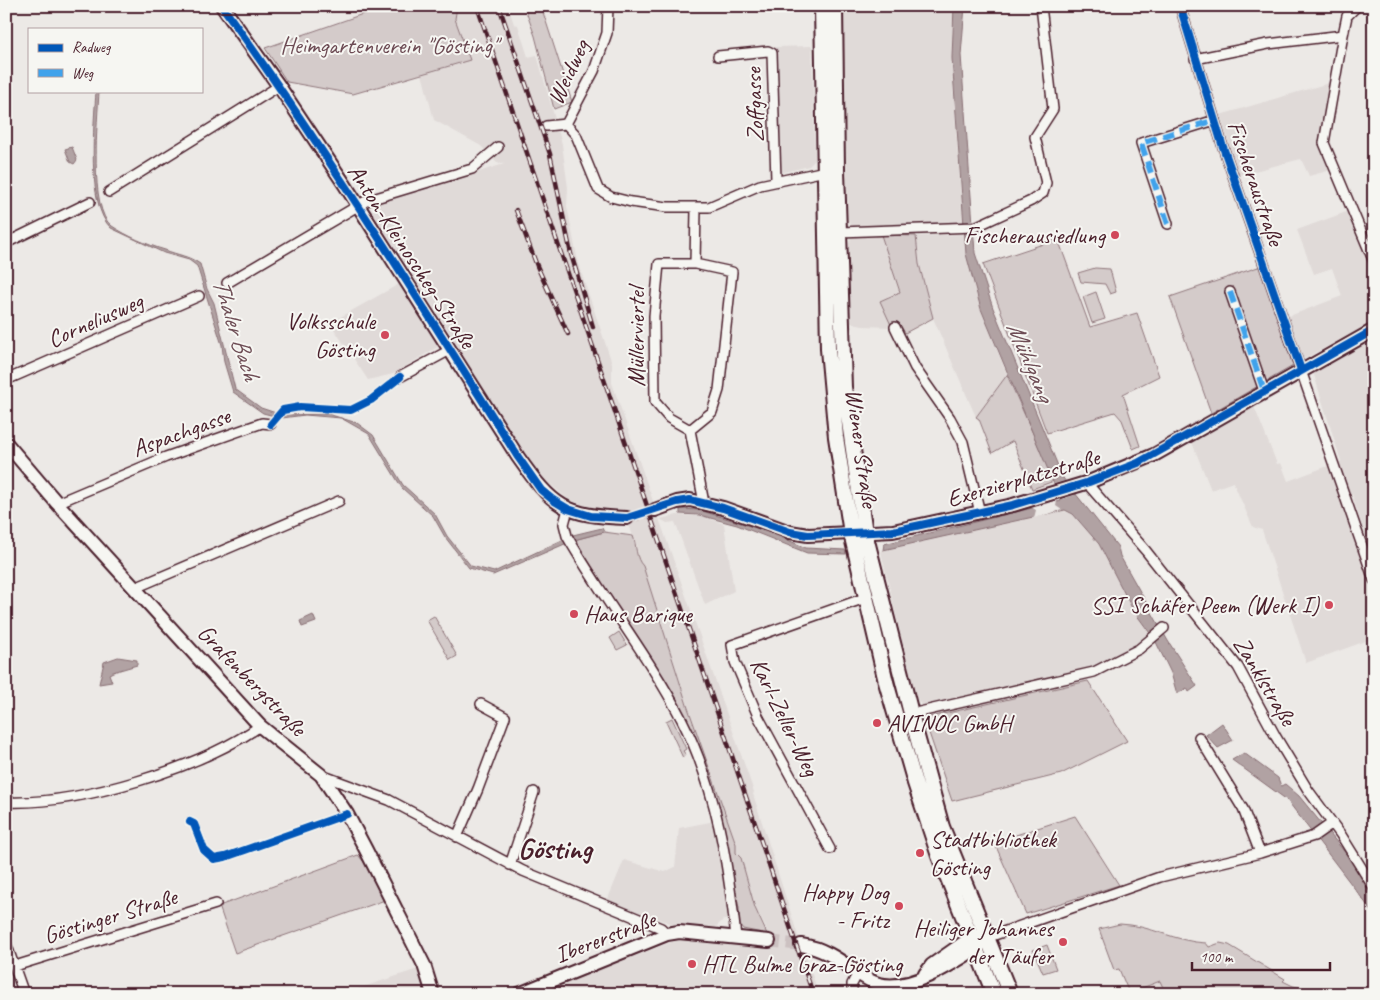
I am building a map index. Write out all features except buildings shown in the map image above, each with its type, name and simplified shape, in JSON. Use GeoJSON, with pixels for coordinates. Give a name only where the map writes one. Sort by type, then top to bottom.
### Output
{"type":"FeatureCollection","features":[{"type":"Feature","properties":{"kind":"main road","name":"Wiener Straße"},"geometry":{"type":"LineString","coordinates":[[822,6],[831,170],[840,232],[844,387],[864,598],[915,783],[942,864],[979,941],[1010,994]]}},
{"type":"Feature","properties":{"kind":"main road","name":"Wiener Straße"},"geometry":{"type":"LineString","coordinates":[[835,6],[831,170],[831,391],[858,533],[942,827],[979,941],[981,964],[994,994]]}},
{"type":"Feature","properties":{"kind":"street","name":"Anton-Kleinoscheg-Straße"},"geometry":{"type":"LineString","coordinates":[[222,6],[280,86],[541,490],[574,511]]}},
{"type":"Feature","properties":{"kind":"street","name":"Weidweg"},"geometry":{"type":"LineString","coordinates":[[566,124],[594,71],[607,33],[608,6]]}},
{"type":"Feature","properties":{"kind":"street"},"geometry":{"type":"LineString","coordinates":[[840,232],[975,227],[1031,201],[1043,193],[1046,188],[1045,175],[1035,137],[1053,109],[1053,95],[1041,6]]}},
{"type":"Feature","properties":{"kind":"street","name":"Fischeraustraße"},"geometry":{"type":"LineString","coordinates":[[1180,6],[1214,120],[1374,580]]}},
{"type":"Feature","properties":{"kind":"street"},"geometry":{"type":"LineString","coordinates":[[1357,6],[1347,16],[1324,143],[1374,262]]}},
{"type":"Feature","properties":{"kind":"street"},"geometry":{"type":"LineString","coordinates":[[1195,59],[1268,44],[1343,35]]}},
{"type":"Feature","properties":{"kind":"street","name":"Zoffgasse"},"geometry":{"type":"LineString","coordinates":[[718,56],[768,51],[772,53],[776,180]]}},
{"type":"Feature","properties":{"kind":"street"},"geometry":{"type":"LineString","coordinates":[[109,192],[280,86]]}},
{"type":"Feature","properties":{"kind":"street"},"geometry":{"type":"LineString","coordinates":[[1168,224],[1141,143],[1214,120]]}},
{"type":"Feature","properties":{"kind":"street"},"geometry":{"type":"LineString","coordinates":[[546,126],[566,124],[576,135],[598,189],[611,197],[630,202],[696,209],[709,208],[776,180],[831,170]]}},
{"type":"Feature","properties":{"kind":"street"},"geometry":{"type":"LineString","coordinates":[[227,283],[366,201],[472,169],[498,147]]}},
{"type":"Feature","properties":{"kind":"street"},"geometry":{"type":"LineString","coordinates":[[6,243],[90,202]]}},
{"type":"Feature","properties":{"kind":"street"},"geometry":{"type":"LineString","coordinates":[[695,264],[696,209]]}},
{"type":"Feature","properties":{"kind":"street","name":"Müllerviertel"},"geometry":{"type":"LineString","coordinates":[[658,264],[695,264],[732,272],[719,390],[712,412],[690,430],[669,418],[656,402],[654,316],[658,264]]}},
{"type":"Feature","properties":{"kind":"street"},"geometry":{"type":"LineString","coordinates":[[1230,292],[1264,391]]}},
{"type":"Feature","properties":{"kind":"street","name":"Corneliusweg"},"geometry":{"type":"LineString","coordinates":[[6,380],[199,296]]}},
{"type":"Feature","properties":{"kind":"street"},"geometry":{"type":"LineString","coordinates":[[895,327],[915,368],[963,442],[980,513]]}},
{"type":"Feature","properties":{"kind":"street","name":"Exerzierplatzstraße"},"geometry":{"type":"LineString","coordinates":[[655,510],[677,502],[690,500],[790,532],[808,535],[909,529],[980,513],[1089,482],[1154,455],[1374,330]]}},
{"type":"Feature","properties":{"kind":"street"},"geometry":{"type":"LineString","coordinates":[[400,377],[450,350]]}},
{"type":"Feature","properties":{"kind":"street","name":"Aspachgasse"},"geometry":{"type":"LineString","coordinates":[[57,503],[166,457],[262,423],[271,424]]}},
{"type":"Feature","properties":{"kind":"street"},"geometry":{"type":"LineString","coordinates":[[690,430],[704,503]]}},
{"type":"Feature","properties":{"kind":"street","name":"Grafenbergstraße"},"geometry":{"type":"LineString","coordinates":[[6,443],[57,503],[260,726],[321,775],[389,800],[510,865],[661,928],[667,934]]}},
{"type":"Feature","properties":{"kind":"street","name":"Zanklstraße"},"geometry":{"type":"LineString","coordinates":[[1089,482],[1091,488],[1146,551],[1238,667],[1276,737],[1329,825],[1341,835],[1374,888]]}},
{"type":"Feature","properties":{"kind":"street"},"geometry":{"type":"LineString","coordinates":[[135,588],[339,501]]}},
{"type":"Feature","properties":{"kind":"street"},"geometry":{"type":"LineString","coordinates":[[627,518],[597,517],[574,511],[564,524],[569,540],[667,694],[690,738],[714,805],[722,837],[736,937]]}},
{"type":"Feature","properties":{"kind":"street","name":"Karl-Zeller-Weg"},"geometry":{"type":"LineString","coordinates":[[830,849],[758,716],[735,662],[732,645],[864,598]]}},
{"type":"Feature","properties":{"kind":"street"},"geometry":{"type":"LineString","coordinates":[[911,714],[1094,672],[1151,641],[1164,628]]}},
{"type":"Feature","properties":{"kind":"street"},"geometry":{"type":"LineString","coordinates":[[457,837],[505,717],[482,704]]}},
{"type":"Feature","properties":{"kind":"street"},"geometry":{"type":"LineString","coordinates":[[6,802],[43,802],[106,790],[204,758],[260,726]]}},
{"type":"Feature","properties":{"kind":"street"},"geometry":{"type":"LineString","coordinates":[[1199,737],[1243,809],[1260,853]]}},
{"type":"Feature","properties":{"kind":"street"},"geometry":{"type":"LineString","coordinates":[[321,775],[347,814],[424,965],[433,994]]}},
{"type":"Feature","properties":{"kind":"street"},"geometry":{"type":"LineString","coordinates":[[510,865],[534,792]]}},
{"type":"Feature","properties":{"kind":"street"},"geometry":{"type":"LineString","coordinates":[[801,945],[829,953],[871,981],[887,985],[905,983],[936,972],[979,941],[1064,909],[1166,876],[1260,853],[1314,836],[1329,825]]}},
{"type":"Feature","properties":{"kind":"street","name":"Göstinger Straße"},"geometry":{"type":"LineString","coordinates":[[15,966],[216,904]]}},
{"type":"Feature","properties":{"kind":"street","name":"Ibererstraße"},"geometry":{"type":"LineString","coordinates":[[519,994],[667,934],[679,932],[769,941]]}},
{"type":"Feature","properties":{"kind":"street"},"geometry":{"type":"LineString","coordinates":[[6,943],[24,994]]}},
{"type":"Feature","properties":{"kind":"street"},"geometry":{"type":"LineString","coordinates":[[424,965],[433,972],[442,994]]}},
{"type":"Feature","properties":{"kind":"street"},"geometry":{"type":"LineString","coordinates":[[852,994],[852,984],[858,973]]}},
{"type":"Feature","properties":{"kind":"shaded area"},"geometry":{"type":"Polygon","coordinates":[[[457,6],[508,6],[514,24],[518,25],[528,57],[537,55],[562,144],[568,188],[567,206],[579,266],[612,363],[612,383],[754,792],[753,794],[798,936],[819,994],[536,994],[680,939],[771,948],[765,926],[755,908],[741,858],[736,853],[736,844],[687,705],[643,566],[638,562],[637,547],[623,509],[611,510],[585,506],[568,499],[540,476],[524,457],[443,322],[372,212],[376,204],[504,164],[497,163],[481,146],[434,120],[422,74],[469,60],[455,19],[457,6]]]}},
{"type":"Feature","properties":{"kind":"shaded area"},"geometry":{"type":"Polygon","coordinates":[[[842,6],[954,6],[952,32],[953,85],[963,224],[855,229],[848,221],[842,6]]]}},
{"type":"Feature","properties":{"kind":"shaded area"},"geometry":{"type":"Polygon","coordinates":[[[954,6],[965,6],[961,55],[975,253],[993,308],[1063,478],[1118,547],[1120,556],[1168,641],[1197,686],[1189,692],[1187,688],[1177,694],[1171,673],[1155,640],[1133,610],[1099,544],[1073,514],[1065,510],[883,550],[884,544],[1061,501],[981,309],[966,254],[952,58],[954,6]]]}},
{"type":"Feature","properties":{"kind":"shaded area"},"geometry":{"type":"Polygon","coordinates":[[[812,46],[815,160],[809,166],[781,173],[777,168],[776,47],[812,46]]]}},
{"type":"Feature","properties":{"kind":"shaded area"},"geometry":{"type":"Polygon","coordinates":[[[1329,83],[1321,139],[1331,170],[1309,176],[1301,159],[1239,175],[1220,115],[1329,83]]]}},
{"type":"Feature","properties":{"kind":"shaded area"},"geometry":{"type":"Polygon","coordinates":[[[96,92],[99,92],[96,163],[100,202],[105,217],[112,226],[131,237],[152,246],[188,257],[200,264],[207,289],[214,303],[235,389],[261,408],[273,412],[284,415],[328,414],[341,418],[305,415],[282,418],[263,413],[233,392],[224,362],[222,345],[197,266],[189,260],[164,253],[111,228],[103,217],[98,202],[93,163],[96,92]]]}},
{"type":"Feature","properties":{"kind":"shaded area"},"geometry":{"type":"Polygon","coordinates":[[[72,147],[77,160],[74,164],[70,162],[65,149],[72,147]]]}},
{"type":"Feature","properties":{"kind":"shaded area"},"geometry":{"type":"Polygon","coordinates":[[[1349,211],[1374,272],[1374,321],[1306,358],[1293,362],[1279,320],[1342,296],[1332,268],[1314,274],[1297,230],[1349,211]]]}},
{"type":"Feature","properties":{"kind":"shaded area"},"geometry":{"type":"Polygon","coordinates":[[[964,234],[981,309],[1007,375],[976,417],[933,318],[919,264],[916,236],[964,234]]]}},
{"type":"Feature","properties":{"kind":"shaded area"},"geometry":{"type":"Polygon","coordinates":[[[857,235],[881,235],[900,292],[888,296],[893,327],[862,326],[848,322],[849,245],[851,237],[857,235]]]}},
{"type":"Feature","properties":{"kind":"shaded area","name":"Volksschule Gösting"},"geometry":{"type":"Polygon","coordinates":[[[399,284],[439,346],[393,374],[368,380],[330,323],[399,284]]]}},
{"type":"Feature","properties":{"kind":"shaded area"},"geometry":{"type":"Polygon","coordinates":[[[1374,337],[1374,638],[1306,663],[1262,530],[1253,527],[1233,482],[1211,490],[1191,440],[1253,404],[1277,464],[1281,463],[1288,481],[1341,461],[1313,372],[1374,337]],[[1352,494],[1340,499],[1356,545],[1367,541],[1352,494]]]}},
{"type":"Feature","properties":{"kind":"shaded area"},"geometry":{"type":"Polygon","coordinates":[[[341,418],[357,423],[373,435],[403,485],[435,514],[447,536],[471,566],[494,572],[573,535],[602,528],[604,532],[574,540],[493,575],[469,568],[445,537],[433,516],[402,488],[369,434],[341,418]]]}},
{"type":"Feature","properties":{"kind":"shaded area"},"geometry":{"type":"Polygon","coordinates":[[[680,509],[699,510],[738,522],[774,534],[806,548],[845,550],[846,554],[807,553],[737,525],[699,515],[680,514],[680,509]]]}},
{"type":"Feature","properties":{"kind":"shaded area"},"geometry":{"type":"Polygon","coordinates":[[[1060,510],[1073,514],[1099,544],[1133,610],[1151,636],[1110,666],[1101,662],[1075,676],[1088,680],[1022,697],[1003,789],[952,801],[925,721],[925,711],[915,696],[881,552],[1060,510]]]}},
{"type":"Feature","properties":{"kind":"shaded area"},"geometry":{"type":"Polygon","coordinates":[[[677,515],[702,516],[724,524],[734,591],[705,605],[675,522],[667,523],[660,519],[677,515]]]}},
{"type":"Feature","properties":{"kind":"shaded area"},"geometry":{"type":"Polygon","coordinates":[[[313,615],[316,622],[302,627],[300,621],[313,615]]]}},
{"type":"Feature","properties":{"kind":"shaded area"},"geometry":{"type":"Polygon","coordinates":[[[118,657],[137,660],[137,665],[109,674],[112,682],[99,684],[104,662],[118,657]]]}},
{"type":"Feature","properties":{"kind":"shaded area"},"geometry":{"type":"Polygon","coordinates":[[[1222,723],[1233,740],[1218,748],[1206,735],[1222,723]]]}},
{"type":"Feature","properties":{"kind":"shaded area"},"geometry":{"type":"Polygon","coordinates":[[[1244,753],[1278,778],[1281,786],[1285,784],[1299,796],[1361,872],[1374,869],[1374,871],[1363,874],[1374,891],[1374,914],[1287,800],[1232,760],[1244,753]]]}},
{"type":"Feature","properties":{"kind":"shaded area"},"geometry":{"type":"Polygon","coordinates":[[[721,814],[739,908],[739,921],[723,920],[716,927],[678,926],[607,901],[624,860],[665,872],[675,867],[679,828],[710,822],[721,814]]]}},
{"type":"Feature","properties":{"kind":"shaded area"},"geometry":{"type":"Polygon","coordinates":[[[418,969],[425,994],[342,994],[418,969]]]}},
{"type":"Feature","properties":{"kind":"shaded area"},"geometry":{"type":"Polygon","coordinates":[[[1160,981],[1166,994],[1129,994],[1160,981]]]}},
{"type":"Feature","properties":{"kind":"green space","name":"Heimgartenverein \"Gösting\""},"geometry":{"type":"Polygon","coordinates":[[[386,6],[457,6],[455,19],[470,60],[353,94],[287,82],[265,48],[386,6]]]}},
{"type":"Feature","properties":{"kind":"green space"},"geometry":{"type":"Polygon","coordinates":[[[524,6],[541,6],[572,102],[554,109],[535,36],[524,6]]]}},
{"type":"Feature","properties":{"kind":"green space"},"geometry":{"type":"Polygon","coordinates":[[[881,235],[916,236],[919,264],[933,318],[905,333],[899,323],[891,325],[880,301],[900,292],[881,235]]]}},
{"type":"Feature","properties":{"kind":"green space"},"geometry":{"type":"Polygon","coordinates":[[[1058,239],[1090,327],[1137,313],[1159,376],[1123,394],[1140,446],[1133,449],[1122,420],[1115,412],[1047,433],[983,264],[1058,239]]]}},
{"type":"Feature","properties":{"kind":"green space"},"geometry":{"type":"Polygon","coordinates":[[[1261,266],[1293,366],[1211,413],[1170,297],[1261,266]]]}},
{"type":"Feature","properties":{"kind":"green space"},"geometry":{"type":"Polygon","coordinates":[[[1095,268],[1110,269],[1116,292],[1110,294],[1105,284],[1081,282],[1078,273],[1095,268]]]}},
{"type":"Feature","properties":{"kind":"green space"},"geometry":{"type":"Polygon","coordinates":[[[1096,292],[1105,319],[1092,323],[1083,297],[1096,292]]]}},
{"type":"Feature","properties":{"kind":"green space"},"geometry":{"type":"Polygon","coordinates":[[[1007,375],[1054,481],[1032,489],[1013,441],[992,453],[979,419],[976,417],[1007,375]]]}},
{"type":"Feature","properties":{"kind":"green space"},"geometry":{"type":"Polygon","coordinates":[[[604,532],[633,536],[637,556],[643,566],[687,705],[736,844],[736,853],[741,858],[755,908],[767,934],[743,929],[740,925],[739,908],[721,814],[700,747],[669,688],[574,540],[604,532]]]}},
{"type":"Feature","properties":{"kind":"green space"},"geometry":{"type":"Polygon","coordinates":[[[434,616],[457,656],[450,660],[427,620],[434,616]]]}},
{"type":"Feature","properties":{"kind":"green space"},"geometry":{"type":"Polygon","coordinates":[[[619,632],[627,645],[617,650],[610,638],[619,632]]]}},
{"type":"Feature","properties":{"kind":"green space"},"geometry":{"type":"Polygon","coordinates":[[[1088,681],[1127,741],[1061,774],[952,801],[925,721],[930,717],[1088,681]]]}},
{"type":"Feature","properties":{"kind":"green space"},"geometry":{"type":"Polygon","coordinates":[[[672,718],[686,749],[683,751],[686,755],[683,758],[666,721],[672,718]]]}},
{"type":"Feature","properties":{"kind":"green space"},"geometry":{"type":"Polygon","coordinates":[[[1075,816],[1119,885],[1026,914],[994,842],[1075,816]]]}},
{"type":"Feature","properties":{"kind":"green space"},"geometry":{"type":"Polygon","coordinates":[[[358,855],[370,869],[385,900],[235,953],[219,906],[358,855]]]}},
{"type":"Feature","properties":{"kind":"green space"},"geometry":{"type":"Polygon","coordinates":[[[1120,924],[1142,927],[1184,940],[1206,943],[1209,947],[1220,943],[1229,945],[1285,979],[1283,981],[1293,986],[1329,994],[1166,994],[1160,981],[1129,993],[1119,969],[1114,970],[1099,929],[1120,924]]]}},
{"type":"Feature","properties":{"kind":"green space"},"geometry":{"type":"Polygon","coordinates":[[[1047,945],[1056,969],[1043,973],[1033,950],[1047,945]]]}},
{"type":"Feature","properties":{"kind":"pier"},"geometry":{"type":"Polygon","coordinates":[[[1067,480],[1075,495],[1057,501],[1056,506],[1062,510],[1034,518],[1036,510],[1031,507],[1058,500],[1053,484],[1067,480]]]}},
{"type":"Feature","properties":{"kind":"tunnel"},"geometry":{"type":"LineString","coordinates":[[627,518],[655,510]]}},
{"type":"Feature","properties":{"kind":"tunnel"},"geometry":{"type":"LineString","coordinates":[[769,941],[801,945]]}},
{"type":"Feature","properties":{"kind":"railway"},"geometry":{"type":"LineString","coordinates":[[477,6],[813,994]]}},
{"type":"Feature","properties":{"kind":"railway"},"geometry":{"type":"LineString","coordinates":[[499,6],[550,154],[571,254],[593,327]]}},
{"type":"Feature","properties":{"kind":"railway"},"geometry":{"type":"LineString","coordinates":[[516,210],[537,266],[568,334]]}},
{"type":"Feature","properties":{"kind":"marked path"},"geometry":{"type":"LineString","coordinates":[[1168,224],[1141,143],[1215,120]]}},
{"type":"Feature","properties":{"kind":"marked path"},"geometry":{"type":"LineString","coordinates":[[1230,292],[1264,391]]}},
{"type":"Feature","properties":{"kind":"cycle path"},"geometry":{"type":"LineString","coordinates":[[222,6],[336,173],[541,490],[568,509],[591,516],[627,518],[677,502],[690,500],[723,508],[790,532],[808,535],[893,531],[1013,505],[1089,482],[1138,463],[1374,330]]}},
{"type":"Feature","properties":{"kind":"cycle path"},"geometry":{"type":"LineString","coordinates":[[1180,6],[1222,144],[1301,370]]}},
{"type":"Feature","properties":{"kind":"cycle path"},"geometry":{"type":"LineString","coordinates":[[271,424],[283,410],[300,407],[351,410],[371,400],[400,377]]}},
{"type":"Feature","properties":{"kind":"cycle path"},"geometry":{"type":"LineString","coordinates":[[190,822],[194,824],[204,850],[214,859],[225,857],[347,814]]}},
{"type":"Feature","properties":{"kind":"place","name":"Fischerausiedlung"},"geometry":{"type":"Point","coordinates":[1115,235]}},
{"type":"Feature","properties":{"kind":"place","name":"Volksschule Gösting"},"geometry":{"type":"Point","coordinates":[385,335]}},
{"type":"Feature","properties":{"kind":"place","name":"SSI Schäfer Peem (Werk I)"},"geometry":{"type":"Point","coordinates":[1329,605]}},
{"type":"Feature","properties":{"kind":"place","name":"Haus Barique"},"geometry":{"type":"Point","coordinates":[574,614]}},
{"type":"Feature","properties":{"kind":"place","name":"AVINOC GmbH"},"geometry":{"type":"Point","coordinates":[877,723]}},
{"type":"Feature","properties":{"kind":"place","name":"Stadtbibliothek Gösting"},"geometry":{"type":"Point","coordinates":[920,853]}},
{"type":"Feature","properties":{"kind":"place","name":"Happy Dog - Fritz"},"geometry":{"type":"Point","coordinates":[899,906]}},
{"type":"Feature","properties":{"kind":"place","name":"Heiliger Johannes der Täufer"},"geometry":{"type":"Point","coordinates":[1063,942]}},
{"type":"Feature","properties":{"kind":"place","name":"HTL Bulme Graz-Gösting"},"geometry":{"type":"Point","coordinates":[692,964]}},
{"type":"Feature","properties":{"kind":"district","name":"Gösting"},"geometry":{"type":"Point","coordinates":[555,848]}},
{"type":"Feature","properties":{"kind":"water label","name":"Thaler Bach"},"geometry":{"type":"Point","coordinates":[237,329]}},
{"type":"Feature","properties":{"kind":"water label","name":"Mühlgang"},"geometry":{"type":"Point","coordinates":[1031,361]}}]}
